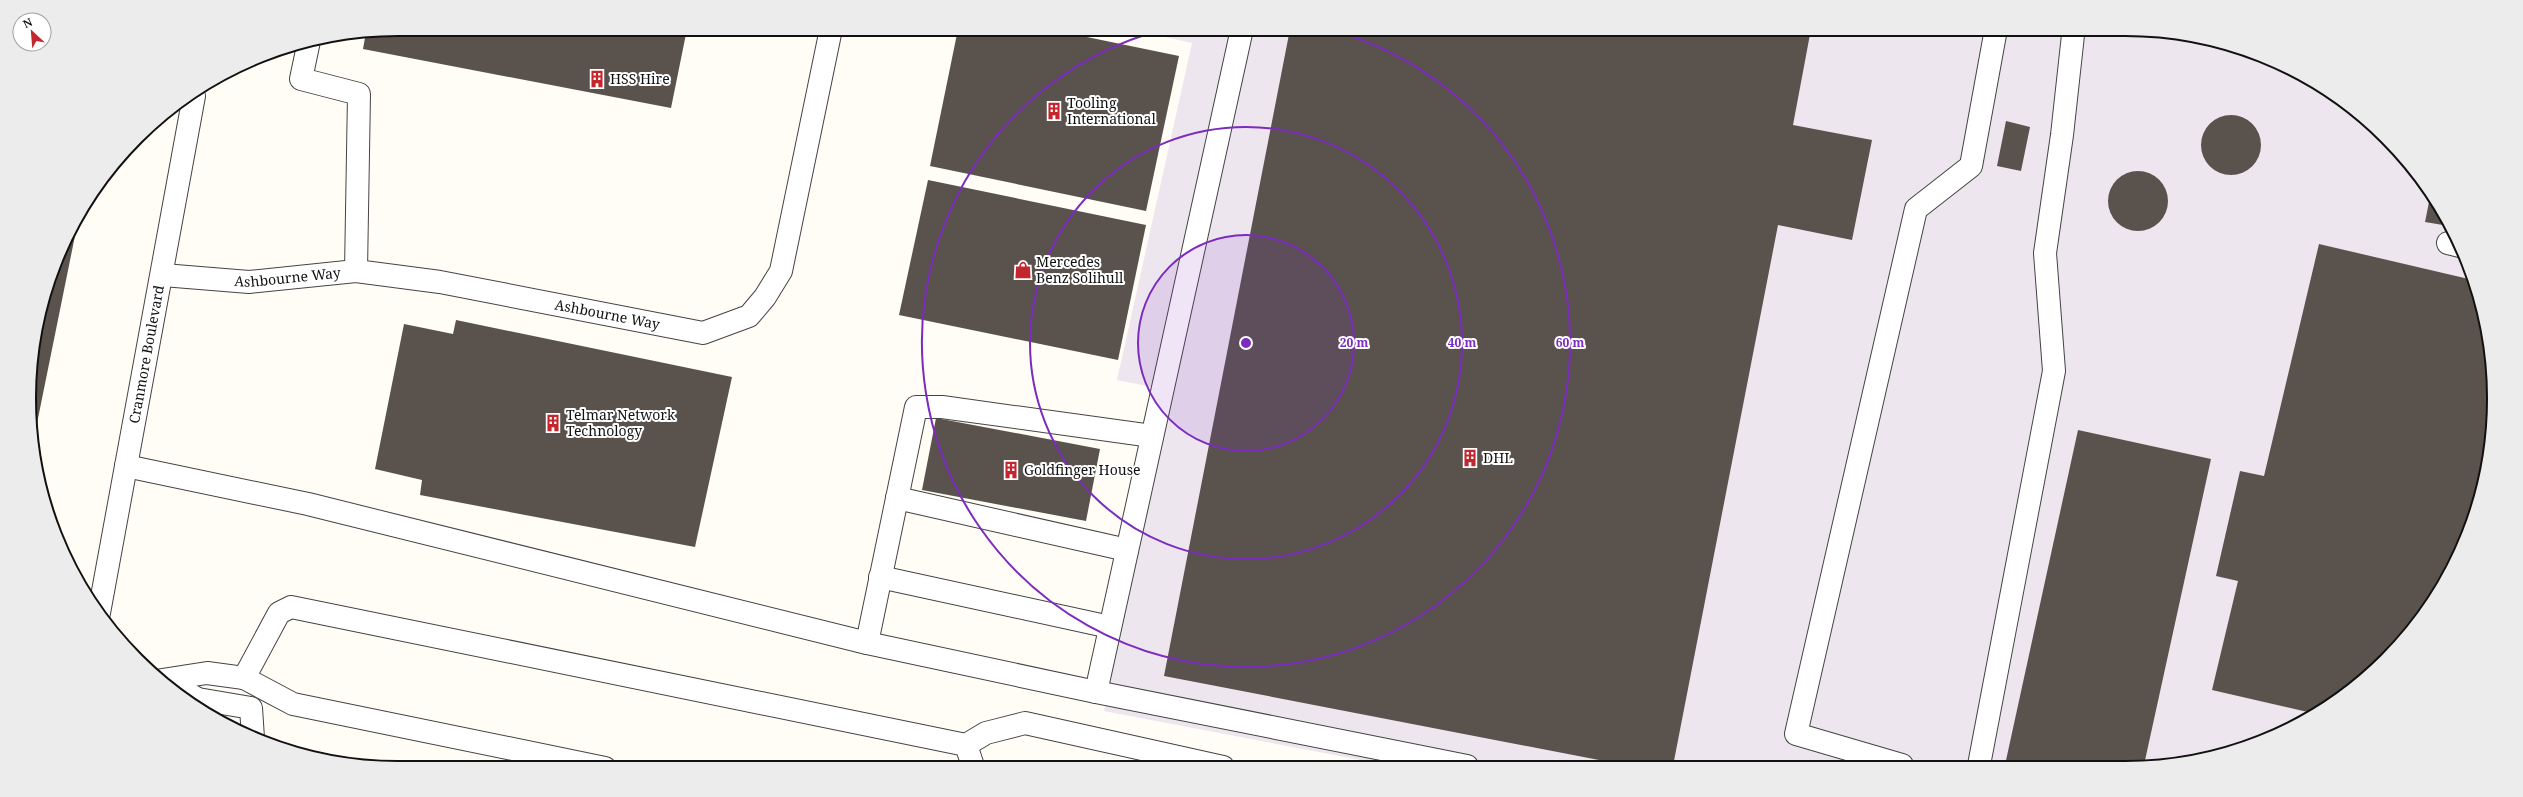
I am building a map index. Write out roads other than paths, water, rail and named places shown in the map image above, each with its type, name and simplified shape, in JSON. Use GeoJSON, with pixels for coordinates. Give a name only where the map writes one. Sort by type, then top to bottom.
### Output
{"type":"FeatureCollection","features":[{"type":"Feature","properties":{"kind":"street","name":"Ashbourne Way"},"geometry":{"type":"LineString","coordinates":[[163,275],[249,282],[356,271],[440,282],[703,332],[749,316],[765,297],[781,271],[830,36]]}},
{"type":"Feature","properties":{"kind":"street"},"geometry":{"type":"LineString","coordinates":[[1096,692],[1240,36]]}},
{"type":"Feature","properties":{"kind":"street"},"geometry":{"type":"LineString","coordinates":[[1888,761],[1796,734],[1916,210],[1971,166],[1995,36]]}},
{"type":"Feature","properties":{"kind":"street"},"geometry":{"type":"LineString","coordinates":[[1980,761],[2054,371],[2045,253],[2062,135],[2073,36]]}},
{"type":"Feature","properties":{"kind":"street"},"geometry":{"type":"LineString","coordinates":[[308,47],[301,79],[359,94],[356,271]]}},
{"type":"Feature","properties":{"kind":"street","name":"Cranmore Boulevard"},"geometry":{"type":"LineString","coordinates":[[101,605],[163,275],[193,100]]}},
{"type":"Feature","properties":{"kind":"street"},"geometry":{"type":"LineString","coordinates":[[867,643],[916,407],[942,407],[1152,436]]}},
{"type":"Feature","properties":{"kind":"street"},"geometry":{"type":"LineString","coordinates":[[126,466],[308,504],[867,643],[1096,692],[1442,761]]}},
{"type":"Feature","properties":{"kind":"street"},"geometry":{"type":"LineString","coordinates":[[897,498],[1127,550]]}},
{"type":"Feature","properties":{"kind":"street"},"geometry":{"type":"LineString","coordinates":[[880,577],[1110,627]]}},
{"type":"Feature","properties":{"kind":"street"},"geometry":{"type":"LineString","coordinates":[[244,678],[279,613],[291,607],[966,744],[986,733],[1025,722],[1200,761]]}},
{"type":"Feature","properties":{"kind":"street"},"geometry":{"type":"LineString","coordinates":[[170,680],[207,673],[244,678],[293,704],[571,761]]}},
{"type":"Feature","properties":{"kind":"street"},"geometry":{"type":"LineString","coordinates":[[190,695],[198,699],[251,708],[293,704]]}},
{"type":"Feature","properties":{"kind":"street"},"geometry":{"type":"LineString","coordinates":[[251,708],[252,730]]}},
{"type":"Feature","properties":{"kind":"street"},"geometry":{"type":"LineString","coordinates":[[966,744],[971,761]]}},
{"type":"Feature","properties":{"kind":"place","name":"HSS Hire"},"geometry":{"type":"Point","coordinates":[597,79]}},
{"type":"Feature","properties":{"kind":"place","name":"Tooling International"},"geometry":{"type":"Point","coordinates":[1054,111]}},
{"type":"Feature","properties":{"kind":"place","name":"Mercedes Benz Solihull"},"geometry":{"type":"Point","coordinates":[1023,270]}},
{"type":"Feature","properties":{"kind":"place","name":"Telmar Network Technology"},"geometry":{"type":"Point","coordinates":[553,423]}},
{"type":"Feature","properties":{"kind":"place","name":"DHL"},"geometry":{"type":"Point","coordinates":[1470,458]}},
{"type":"Feature","properties":{"kind":"place","name":"Goldfinger House"},"geometry":{"type":"Point","coordinates":[1011,470]}}]}
